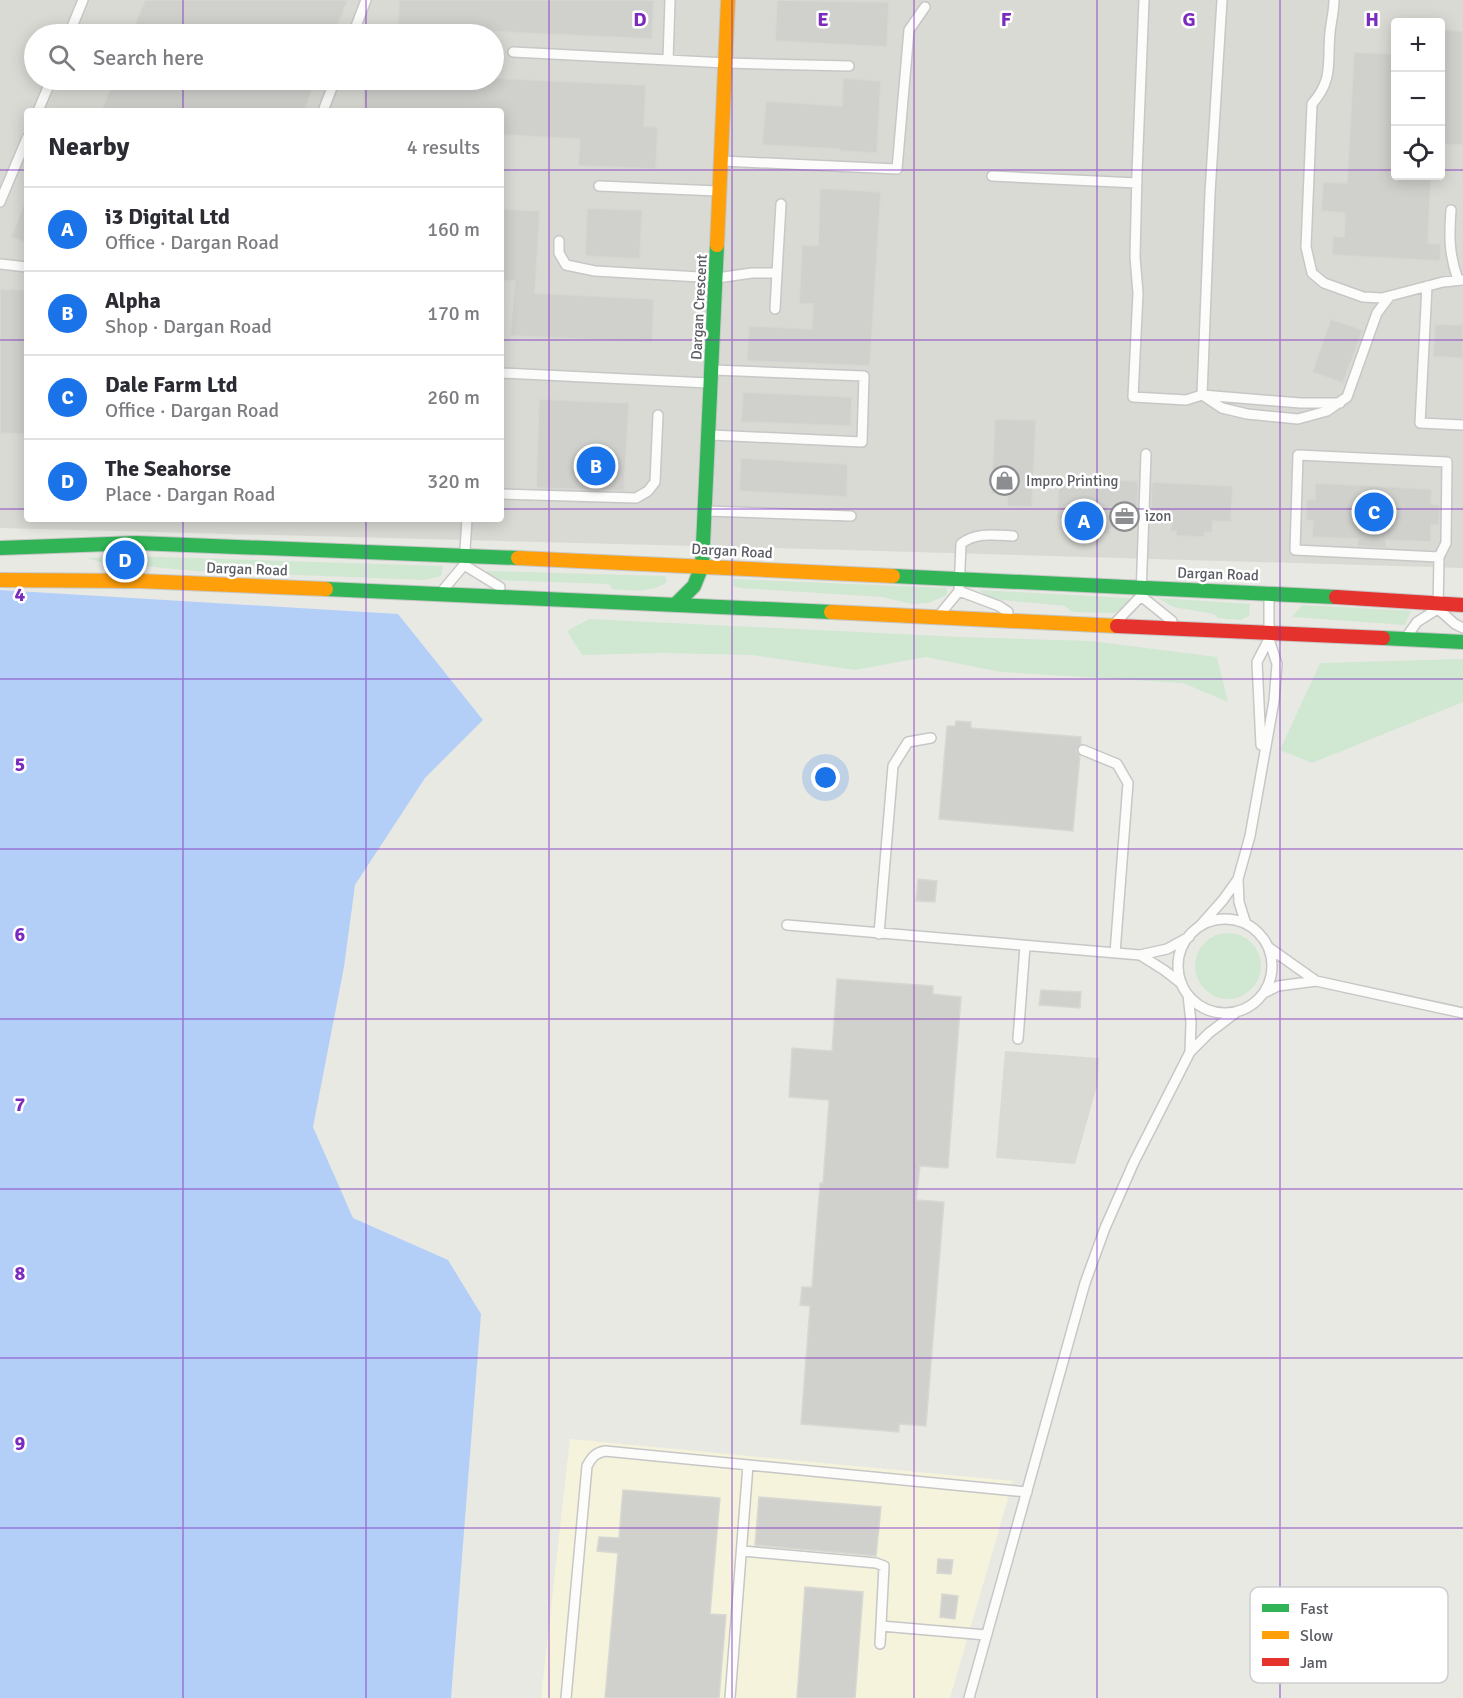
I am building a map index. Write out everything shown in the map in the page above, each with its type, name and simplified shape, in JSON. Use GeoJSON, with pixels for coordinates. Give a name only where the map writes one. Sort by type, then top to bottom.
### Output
{"type":"FeatureCollection","features":[{"type":"Feature","properties":{"kind":"street","name":"Dargan Crescent"},"geometry":{"type":"LineString","coordinates":[[704,575],[728,0]]}},
{"type":"Feature","properties":{"kind":"street","name":"Dargan Road"},"geometry":{"type":"LineString","coordinates":[[0,548],[137,543],[704,575],[1141,592],[1269,593],[1438,607],[1463,605]]}},
{"type":"Feature","properties":{"kind":"street"},"geometry":{"type":"LineString","coordinates":[[675,604],[704,575]]}},
{"type":"Feature","properties":{"kind":"street","name":"Dargan Road"},"geometry":{"type":"LineString","coordinates":[[0,580],[139,581],[675,604],[1184,629],[1269,636],[1463,642]]}},
{"type":"Feature","properties":{"kind":"street"},"geometry":{"type":"LineString","coordinates":[[731,592],[769,609]]}},
{"type":"Feature","properties":{"kind":"lane"},"geometry":{"type":"LineString","coordinates":[[73,24],[83,0]]}},
{"type":"Feature","properties":{"kind":"lane"},"geometry":{"type":"LineString","coordinates":[[357,24],[366,0]]}},
{"type":"Feature","properties":{"kind":"lane"},"geometry":{"type":"LineString","coordinates":[[668,60],[670,0]]}},
{"type":"Feature","properties":{"kind":"lane"},"geometry":{"type":"LineString","coordinates":[[1144,0],[1135,256],[1138,293],[1133,398],[1186,400],[1203,395],[1300,403],[1340,403]]}},
{"type":"Feature","properties":{"kind":"lane"},"geometry":{"type":"LineString","coordinates":[[1203,395],[1210,194],[1222,0]]}},
{"type":"Feature","properties":{"kind":"lane"},"geometry":{"type":"LineString","coordinates":[[1334,0],[1329,72],[1322,92],[1312,104],[1306,247],[1312,273],[1324,283],[1363,297],[1389,297],[1443,282],[1460,280],[1451,260],[1449,244],[1451,210]]}},
{"type":"Feature","properties":{"kind":"lane"},"geometry":{"type":"LineString","coordinates":[[722,161],[897,169],[909,30],[925,7]]}},
{"type":"Feature","properties":{"kind":"lane"},"geometry":{"type":"LineString","coordinates":[[513,52],[726,63],[849,66]]}},
{"type":"Feature","properties":{"kind":"lane"},"geometry":{"type":"LineString","coordinates":[[39,108],[47,90]]}},
{"type":"Feature","properties":{"kind":"lane"},"geometry":{"type":"LineString","coordinates":[[323,108],[331,90]]}},
{"type":"Feature","properties":{"kind":"lane"},"geometry":{"type":"LineString","coordinates":[[0,202],[24,145]]}},
{"type":"Feature","properties":{"kind":"lane"},"geometry":{"type":"LineString","coordinates":[[992,176],[1137,183]]}},
{"type":"Feature","properties":{"kind":"lane"},"geometry":{"type":"LineString","coordinates":[[599,186],[721,191]]}},
{"type":"Feature","properties":{"kind":"lane"},"geometry":{"type":"LineString","coordinates":[[775,309],[781,204]]}},
{"type":"Feature","properties":{"kind":"lane"},"geometry":{"type":"LineString","coordinates":[[559,241],[559,253],[566,265],[595,271],[717,278],[752,273],[777,273]]}},
{"type":"Feature","properties":{"kind":"lane"},"geometry":{"type":"LineString","coordinates":[[0,264],[24,267]]}},
{"type":"Feature","properties":{"kind":"lane"},"geometry":{"type":"LineString","coordinates":[[1427,286],[1420,423],[1463,425]]}},
{"type":"Feature","properties":{"kind":"lane"},"geometry":{"type":"LineString","coordinates":[[1203,395],[1222,408],[1247,414],[1298,418],[1327,411],[1347,397],[1377,313],[1389,297]]}},
{"type":"Feature","properties":{"kind":"lane"},"geometry":{"type":"LineString","coordinates":[[504,373],[712,377],[864,376],[862,442],[709,435]]}},
{"type":"Feature","properties":{"kind":"lane"},"geometry":{"type":"LineString","coordinates":[[504,494],[636,498],[648,492],[655,482],[658,415]]}},
{"type":"Feature","properties":{"kind":"lane"},"geometry":{"type":"LineString","coordinates":[[1112,626],[1141,592],[1146,454]]}},
{"type":"Feature","properties":{"kind":"lane"},"geometry":{"type":"LineString","coordinates":[[1439,557],[1295,550],[1298,455],[1447,462],[1446,543],[1439,557],[1438,607],[1455,624],[1463,628]]}},
{"type":"Feature","properties":{"kind":"lane"},"geometry":{"type":"LineString","coordinates":[[705,511],[851,516]]}},
{"type":"Feature","properties":{"kind":"lane"},"geometry":{"type":"LineString","coordinates":[[440,594],[464,560],[467,522]]}},
{"type":"Feature","properties":{"kind":"lane"},"geometry":{"type":"LineString","coordinates":[[934,618],[945,610],[960,585],[961,544],[967,539],[983,535],[1013,536]]}},
{"type":"Feature","properties":{"kind":"lane"},"geometry":{"type":"LineString","coordinates":[[464,560],[495,585],[533,598]]}},
{"type":"Feature","properties":{"kind":"lane"},"geometry":{"type":"LineString","coordinates":[[960,585],[1023,622]]}},
{"type":"Feature","properties":{"kind":"lane"},"geometry":{"type":"LineString","coordinates":[[1141,592],[1184,629]]}},
{"type":"Feature","properties":{"kind":"lane"},"geometry":{"type":"LineString","coordinates":[[1246,924],[1239,902],[1238,879],[1259,792],[1262,758],[1274,701],[1277,664],[1269,636],[1269,593]]}},
{"type":"Feature","properties":{"kind":"lane"},"geometry":{"type":"LineString","coordinates":[[1404,639],[1417,622],[1438,607]]}},
{"type":"Feature","properties":{"kind":"lane"},"geometry":{"type":"LineString","coordinates":[[1262,758],[1257,662],[1269,636]]}},
{"type":"Feature","properties":{"kind":"lane"},"geometry":{"type":"LineString","coordinates":[[879,934],[893,766],[908,742],[931,738]]}},
{"type":"Feature","properties":{"kind":"lane"},"geometry":{"type":"LineString","coordinates":[[1083,750],[1117,764],[1128,783],[1115,953]]}},
{"type":"Feature","properties":{"kind":"lane"},"geometry":{"type":"LineString","coordinates":[[1238,879],[1223,900],[1189,937],[1182,947],[1179,960],[1182,984],[1188,995],[1198,1004],[1225,1013],[1238,1011]]}},
{"type":"Feature","properties":{"kind":"lane"},"geometry":{"type":"LineString","coordinates":[[969,1698],[1085,1283],[1105,1228],[1134,1162],[1190,1052],[1209,1033],[1238,1011],[1252,1004],[1269,983],[1272,958],[1259,933],[1246,924],[1230,919],[1214,920],[1199,927]]}},
{"type":"Feature","properties":{"kind":"lane"},"geometry":{"type":"LineString","coordinates":[[787,925],[1140,955],[1167,949],[1189,937]]}},
{"type":"Feature","properties":{"kind":"lane"},"geometry":{"type":"LineString","coordinates":[[1018,1039],[1025,946]]}},
{"type":"Feature","properties":{"kind":"lane"},"geometry":{"type":"LineString","coordinates":[[1268,947],[1316,981]]}},
{"type":"Feature","properties":{"kind":"lane"},"geometry":{"type":"LineString","coordinates":[[1140,955],[1182,984]]}},
{"type":"Feature","properties":{"kind":"lane"},"geometry":{"type":"LineString","coordinates":[[1263,993],[1278,986],[1316,981],[1463,1013]]}},
{"type":"Feature","properties":{"kind":"lane"},"geometry":{"type":"LineString","coordinates":[[1188,995],[1191,1022],[1190,1052]]}},
{"type":"Feature","properties":{"kind":"lane"},"geometry":{"type":"LineString","coordinates":[[566,1698],[587,1466],[597,1453],[605,1451],[1027,1492]]}},
{"type":"Feature","properties":{"kind":"lane"},"geometry":{"type":"LineString","coordinates":[[730,1698],[748,1465]]}},
{"type":"Feature","properties":{"kind":"lane"},"geometry":{"type":"LineString","coordinates":[[743,1551],[884,1566],[880,1644]]}},
{"type":"Feature","properties":{"kind":"lane"},"geometry":{"type":"LineString","coordinates":[[881,1626],[986,1635]]}},
{"type":"Feature","properties":{"kind":"shaded area"},"geometry":{"type":"Polygon","coordinates":[[[0,0],[1463,0],[1463,568],[0,528],[0,0]]]}},
{"type":"Feature","properties":{"kind":"shaded area"},"geometry":{"type":"Polygon","coordinates":[[[1005,1051],[1099,1058],[1097,1086],[1075,1164],[996,1158],[1005,1051]]]}},
{"type":"Feature","properties":{"kind":"shaded area"},"geometry":{"type":"Polygon","coordinates":[[[570,1439],[1013,1481],[950,1698],[541,1698],[570,1439]]]}},
{"type":"Feature","properties":{"kind":"green space"},"geometry":{"type":"Polygon","coordinates":[[[128,556],[443,566],[441,576],[424,580],[196,571],[99,562],[88,558],[128,556]]]}},
{"type":"Feature","properties":{"kind":"green space"},"geometry":{"type":"Polygon","coordinates":[[[486,571],[665,576],[667,582],[648,590],[626,590],[612,589],[609,584],[492,580],[486,571]]]}},
{"type":"Feature","properties":{"kind":"green space"},"geometry":{"type":"Polygon","coordinates":[[[733,579],[947,588],[947,595],[929,603],[912,604],[882,597],[740,588],[733,586],[733,579]]]}},
{"type":"Feature","properties":{"kind":"green space"},"geometry":{"type":"Polygon","coordinates":[[[978,590],[1129,598],[1129,603],[1115,613],[1072,612],[1065,606],[993,599],[978,590]]]}},
{"type":"Feature","properties":{"kind":"green space"},"geometry":{"type":"Polygon","coordinates":[[[1158,598],[1250,604],[1249,616],[1240,620],[1218,618],[1214,614],[1173,607],[1158,598]]]}},
{"type":"Feature","properties":{"kind":"green space"},"geometry":{"type":"Polygon","coordinates":[[[1302,605],[1411,611],[1405,625],[1292,617],[1302,605]]]}},
{"type":"Feature","properties":{"kind":"green space"},"geometry":{"type":"Polygon","coordinates":[[[589,619],[1091,641],[1217,657],[1228,702],[1183,683],[1000,672],[926,657],[855,670],[752,655],[662,653],[582,655],[567,631],[589,619]]]}},
{"type":"Feature","properties":{"kind":"green space"},"geometry":{"type":"Polygon","coordinates":[[[1463,659],[1463,702],[1312,763],[1280,750],[1320,663],[1463,659]]]}},
{"type":"Feature","properties":{"kind":"green space"},"geometry":{"type":"Polygon","coordinates":[[[1221,933],[1235,933],[1247,938],[1256,947],[1261,966],[1259,979],[1252,990],[1235,999],[1221,999],[1209,994],[1200,985],[1195,973],[1195,959],[1200,947],[1209,938],[1221,933]]]}},
{"type":"Feature","properties":{"kind":"water"},"geometry":{"type":"Polygon","coordinates":[[[0,590],[398,614],[483,720],[425,778],[355,885],[344,967],[313,1127],[353,1218],[448,1260],[481,1314],[451,1698],[0,1698],[0,590]]]}},
{"type":"Feature","properties":{"kind":"building"},"geometry":{"type":"Polygon","coordinates":[[[145,0],[348,0],[338,24],[135,24],[145,0]]]}},
{"type":"Feature","properties":{"kind":"building"},"geometry":{"type":"Polygon","coordinates":[[[399,0],[654,0],[652,39],[504,32],[504,24],[398,24],[399,0]]]}},
{"type":"Feature","properties":{"kind":"building"},"geometry":{"type":"Polygon","coordinates":[[[777,0],[889,2],[887,47],[775,41],[777,0]]]}},
{"type":"Feature","properties":{"kind":"building"},"geometry":{"type":"Polygon","coordinates":[[[1445,30],[1463,31],[1463,145],[1445,144],[1445,30]]]}},
{"type":"Feature","properties":{"kind":"building"},"geometry":{"type":"Polygon","coordinates":[[[1354,52],[1391,54],[1391,180],[1431,180],[1428,243],[1441,244],[1440,261],[1332,255],[1333,236],[1344,237],[1345,213],[1321,211],[1323,182],[1347,183],[1354,52]]]}},
{"type":"Feature","properties":{"kind":"building"},"geometry":{"type":"Polygon","coordinates":[[[504,78],[646,85],[644,126],[658,127],[656,169],[578,166],[580,139],[504,135],[504,108],[363,108],[364,90],[504,90],[504,78]]]}},
{"type":"Feature","properties":{"kind":"building"},"geometry":{"type":"Polygon","coordinates":[[[843,78],[881,81],[877,153],[762,145],[766,101],[842,106],[843,78]]]}},
{"type":"Feature","properties":{"kind":"building"},"geometry":{"type":"Polygon","coordinates":[[[110,90],[312,90],[305,108],[102,108],[110,90]]]}},
{"type":"Feature","properties":{"kind":"building"},"geometry":{"type":"Polygon","coordinates":[[[820,188],[881,192],[870,366],[747,361],[749,326],[812,329],[813,304],[799,304],[802,245],[818,245],[820,188]]]}},
{"type":"Feature","properties":{"kind":"building"},"geometry":{"type":"Polygon","coordinates":[[[24,204],[24,242],[11,237],[24,204]]]}},
{"type":"Feature","properties":{"kind":"building"},"geometry":{"type":"Polygon","coordinates":[[[587,208],[642,210],[640,259],[585,256],[587,208]]]}},
{"type":"Feature","properties":{"kind":"building"},"geometry":{"type":"Polygon","coordinates":[[[504,209],[540,211],[535,293],[654,299],[652,342],[510,336],[515,281],[504,280],[504,209]]]}},
{"type":"Feature","properties":{"kind":"building"},"geometry":{"type":"Polygon","coordinates":[[[0,289],[24,290],[24,434],[0,433],[0,289]]]}},
{"type":"Feature","properties":{"kind":"building"},"geometry":{"type":"Polygon","coordinates":[[[1331,319],[1363,330],[1343,383],[1312,372],[1331,319]]]}},
{"type":"Feature","properties":{"kind":"building"},"geometry":{"type":"Polygon","coordinates":[[[1435,324],[1463,325],[1463,358],[1433,357],[1435,324]]]}},
{"type":"Feature","properties":{"kind":"building"},"geometry":{"type":"Polygon","coordinates":[[[743,392],[852,397],[851,426],[741,422],[743,392]]]}},
{"type":"Feature","properties":{"kind":"building"},"geometry":{"type":"Polygon","coordinates":[[[539,399],[629,403],[624,491],[536,488],[539,399]]]}},
{"type":"Feature","properties":{"kind":"building"},"geometry":{"type":"Polygon","coordinates":[[[995,419],[1036,420],[1032,507],[1007,506],[1007,494],[991,494],[995,419]]]}},
{"type":"Feature","properties":{"kind":"building"},"geometry":{"type":"Polygon","coordinates":[[[741,458],[848,464],[847,497],[739,491],[741,458]]]}},
{"type":"Feature","properties":{"kind":"building"},"geometry":{"type":"Polygon","coordinates":[[[1059,477],[1138,481],[1137,522],[1116,522],[1116,528],[1110,528],[1109,534],[1080,532],[1080,527],[1075,527],[1075,520],[1057,519],[1059,477]]]}},
{"type":"Feature","properties":{"kind":"building"},"geometry":{"type":"Polygon","coordinates":[[[1152,482],[1233,486],[1231,522],[1213,521],[1212,533],[1205,532],[1205,537],[1176,536],[1176,532],[1170,531],[1171,525],[1150,523],[1152,482]]]}},
{"type":"Feature","properties":{"kind":"building"},"geometry":{"type":"Polygon","coordinates":[[[1315,483],[1432,489],[1431,504],[1440,505],[1439,525],[1431,525],[1431,542],[1386,540],[1386,548],[1357,546],[1358,539],[1312,537],[1313,521],[1306,520],[1307,499],[1315,499],[1315,483]]]}},
{"type":"Feature","properties":{"kind":"building"},"geometry":{"type":"Polygon","coordinates":[[[956,721],[971,722],[971,728],[1081,737],[1081,744],[1076,750],[1080,756],[1073,831],[939,819],[947,726],[955,726],[956,721]]]}},
{"type":"Feature","properties":{"kind":"building"},"geometry":{"type":"Polygon","coordinates":[[[918,879],[937,881],[935,902],[916,901],[918,879]]]}},
{"type":"Feature","properties":{"kind":"building"},"geometry":{"type":"Polygon","coordinates":[[[837,979],[933,986],[933,994],[961,997],[948,1168],[920,1166],[916,1200],[944,1202],[926,1426],[899,1424],[899,1432],[801,1424],[810,1306],[800,1305],[802,1287],[812,1287],[829,1100],[789,1097],[792,1048],[832,1051],[837,979]]]}},
{"type":"Feature","properties":{"kind":"building"},"geometry":{"type":"Polygon","coordinates":[[[1041,990],[1081,992],[1080,1008],[1039,1005],[1041,990]]]}},
{"type":"Feature","properties":{"kind":"building"},"geometry":{"type":"Polygon","coordinates":[[[623,1490],[720,1498],[710,1614],[726,1615],[719,1698],[605,1698],[618,1553],[597,1551],[599,1537],[619,1538],[623,1490]]]}},
{"type":"Feature","properties":{"kind":"building"},"geometry":{"type":"Polygon","coordinates":[[[759,1497],[881,1507],[876,1556],[755,1545],[759,1497]]]}},
{"type":"Feature","properties":{"kind":"building"},"geometry":{"type":"Polygon","coordinates":[[[938,1559],[953,1560],[951,1574],[937,1573],[938,1559]]]}},
{"type":"Feature","properties":{"kind":"building"},"geometry":{"type":"Polygon","coordinates":[[[805,1587],[863,1592],[855,1698],[797,1698],[805,1587]]]}},
{"type":"Feature","properties":{"kind":"building"},"geometry":{"type":"Polygon","coordinates":[[[942,1594],[958,1596],[955,1619],[940,1617],[942,1594]]]}},
{"type":"Feature","properties":{"kind":"traffic: fast"},"geometry":{"type":"LineString","coordinates":[[675,605],[694,586],[702,566],[717,245]]}},
{"type":"Feature","properties":{"kind":"traffic: fast"},"geometry":{"type":"LineString","coordinates":[[0,548],[137,543],[518,558]]}},
{"type":"Feature","properties":{"kind":"traffic: fast"},"geometry":{"type":"LineString","coordinates":[[893,576],[1336,597]]}},
{"type":"Feature","properties":{"kind":"traffic: fast"},"geometry":{"type":"LineString","coordinates":[[326,589],[831,612]]}},
{"type":"Feature","properties":{"kind":"traffic: fast"},"geometry":{"type":"LineString","coordinates":[[1383,638],[1463,642]]}},
{"type":"Feature","properties":{"kind":"traffic: slow"},"geometry":{"type":"LineString","coordinates":[[717,245],[728,0]]}},
{"type":"Feature","properties":{"kind":"traffic: slow"},"geometry":{"type":"LineString","coordinates":[[518,558],[893,576]]}},
{"type":"Feature","properties":{"kind":"traffic: slow"},"geometry":{"type":"LineString","coordinates":[[0,580],[139,581],[326,589]]}},
{"type":"Feature","properties":{"kind":"traffic: slow"},"geometry":{"type":"LineString","coordinates":[[831,612],[1117,626]]}},
{"type":"Feature","properties":{"kind":"traffic: jam"},"geometry":{"type":"LineString","coordinates":[[1336,597],[1463,605]]}},
{"type":"Feature","properties":{"kind":"traffic: jam"},"geometry":{"type":"LineString","coordinates":[[1117,626],[1383,638]]}},
{"type":"Feature","properties":{"kind":"place","name":"Alpha"},"geometry":{"type":"Point","coordinates":[596,466]}},
{"type":"Feature","properties":{"kind":"place","name":"Impro Printing"},"geometry":{"type":"Point","coordinates":[1005,481]}},
{"type":"Feature","properties":{"kind":"place","name":"Dale Farm Ltd"},"geometry":{"type":"Point","coordinates":[1374,512]}},
{"type":"Feature","properties":{"kind":"place","name":"izon"},"geometry":{"type":"Point","coordinates":[1124,516]}},
{"type":"Feature","properties":{"kind":"place","name":"i3 Digital Ltd"},"geometry":{"type":"Point","coordinates":[1084,521]}},
{"type":"Feature","properties":{"kind":"place","name":"The Seahorse"},"geometry":{"type":"Point","coordinates":[125,560]}}]}
